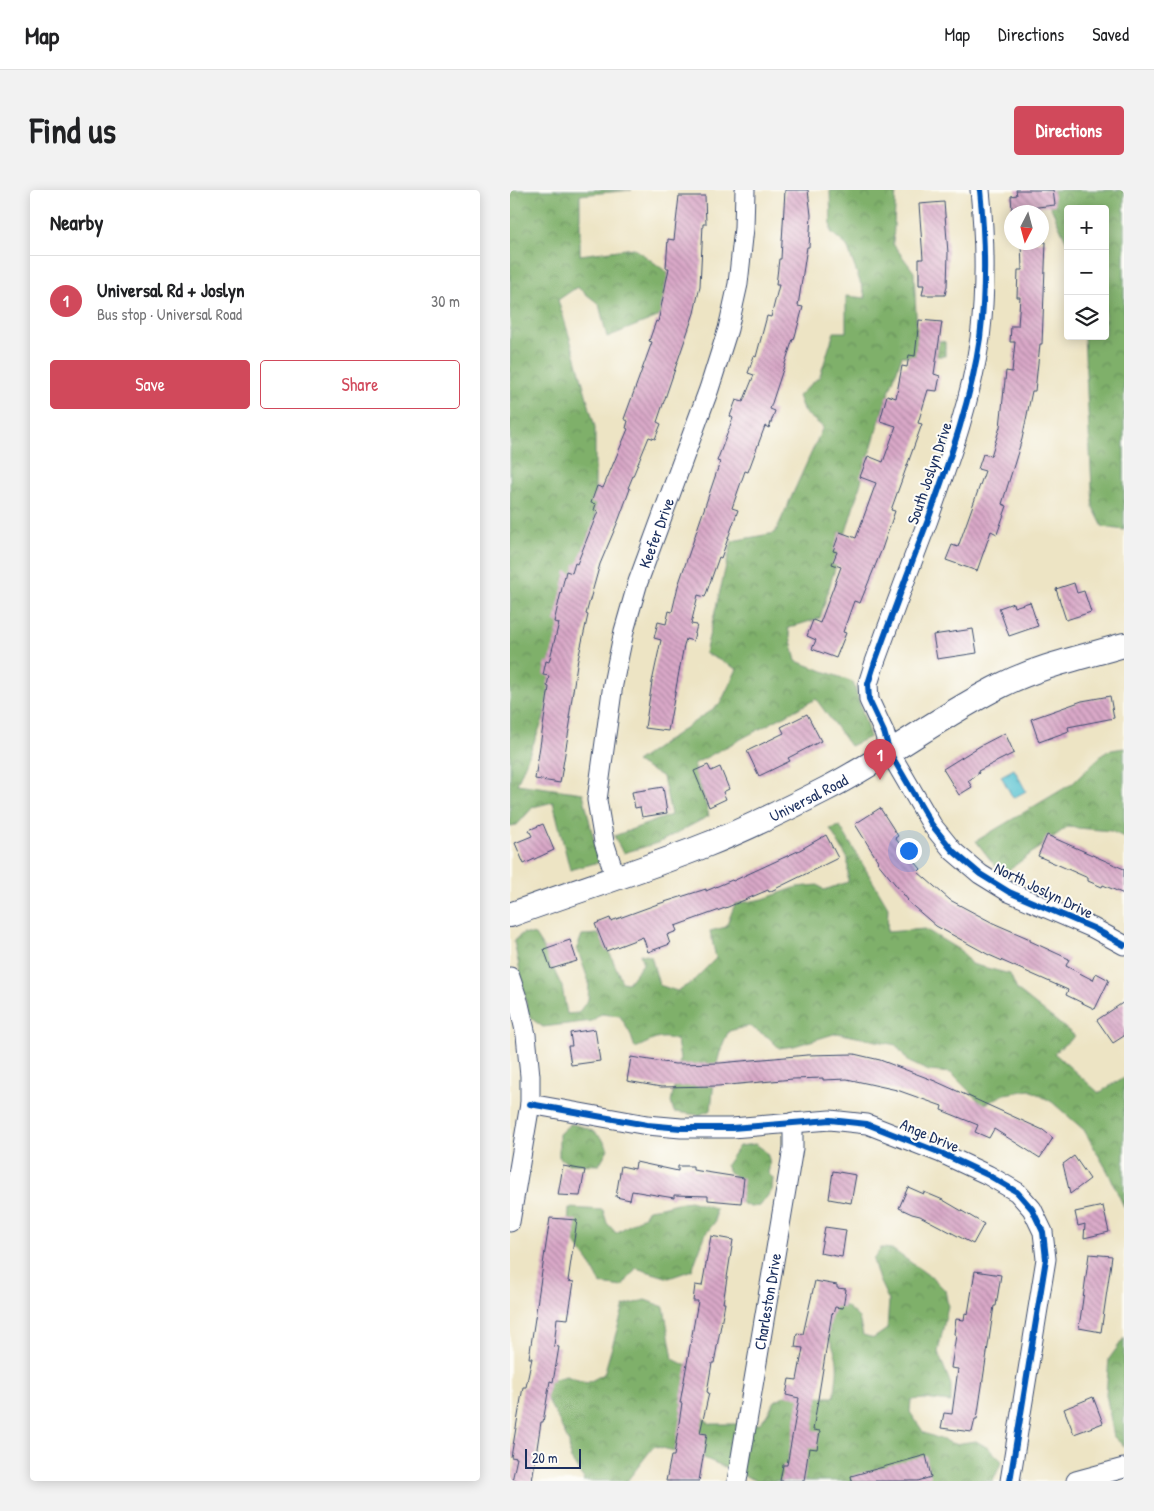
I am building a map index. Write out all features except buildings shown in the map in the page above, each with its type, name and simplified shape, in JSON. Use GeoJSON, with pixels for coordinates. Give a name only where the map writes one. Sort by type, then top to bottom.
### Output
{"type":"FeatureCollection","features":[{"type":"Feature","properties":{"kind":"street","name":"Keefer Drive"},"geometry":{"type":"LineString","coordinates":[[616,879],[604,842],[597,800],[613,684],[624,631],[638,582],[709,389],[728,329],[738,284],[744,228],[745,190]]}},
{"type":"Feature","properties":{"kind":"street","name":"South Joslyn Drive"},"geometry":{"type":"LineString","coordinates":[[890,753],[884,732],[869,700],[868,684],[943,479],[972,381],[980,338],[984,277],[980,190]]}},
{"type":"Feature","properties":{"kind":"street","name":"Universal Road"},"geometry":{"type":"LineString","coordinates":[[510,915],[616,879],[707,845],[828,789],[890,753],[947,715],[1002,684],[1045,668],[1124,645]]}},
{"type":"Feature","properties":{"kind":"street","name":"North Joslyn Drive"},"geometry":{"type":"LineString","coordinates":[[890,753],[932,825],[953,851],[980,874],[1014,894],[1093,928],[1124,945]]}},
{"type":"Feature","properties":{"kind":"street"},"geometry":{"type":"LineString","coordinates":[[510,977],[526,1035],[530,1076],[530,1104],[510,1222]]}},
{"type":"Feature","properties":{"kind":"street","name":"Ange Drive"},"geometry":{"type":"LineString","coordinates":[[530,1104],[647,1125],[681,1128],[732,1128],[830,1120],[870,1125],[941,1153],[988,1175],[1018,1192],[1032,1209],[1042,1232],[1046,1259],[1010,1481]]}},
{"type":"Feature","properties":{"kind":"street","name":"Charleston Drive"},"geometry":{"type":"LineString","coordinates":[[737,1481],[793,1148],[793,1122]]}},
{"type":"Feature","properties":{"kind":"street"},"geometry":{"type":"LineString","coordinates":[[1076,1481],[1124,1468]]}},
{"type":"Feature","properties":{"kind":"green space"},"geometry":{"type":"Polygon","coordinates":[[[510,190],[632,190],[580,195],[580,255],[634,248],[671,275],[660,316],[607,337],[599,304],[577,287],[558,300],[595,427],[595,522],[560,678],[517,784],[583,793],[599,862],[570,870],[553,802],[533,807],[517,825],[510,826],[510,190]]]}},
{"type":"Feature","properties":{"kind":"green space"},"geometry":{"type":"Polygon","coordinates":[[[830,190],[896,190],[893,244],[914,272],[917,336],[945,342],[945,356],[902,356],[884,406],[820,618],[788,628],[796,661],[853,682],[870,737],[850,746],[816,699],[694,764],[709,816],[658,843],[623,853],[614,836],[671,815],[663,777],[636,762],[720,704],[737,669],[705,653],[732,541],[775,533],[823,427],[804,412],[798,396],[820,376],[834,332],[846,332],[846,296],[866,298],[847,246],[831,232],[830,190]]]}},
{"type":"Feature","properties":{"kind":"green space"},"geometry":{"type":"Polygon","coordinates":[[[1043,190],[1124,190],[1124,530],[1103,527],[1093,507],[1084,340],[1109,340],[1109,205],[1064,205],[1064,236],[1043,190]]]}},
{"type":"Feature","properties":{"kind":"green space"},"geometry":{"type":"Polygon","coordinates":[[[1124,748],[1124,837],[1111,831],[1067,827],[1002,875],[976,841],[1073,783],[1106,751],[1124,748]]]}},
{"type":"Feature","properties":{"kind":"green space"},"geometry":{"type":"Polygon","coordinates":[[[840,826],[888,907],[887,932],[925,929],[961,951],[971,964],[1010,974],[1017,990],[1075,1036],[1054,1053],[1099,1093],[1124,1077],[1124,1207],[1108,1172],[1084,1130],[1052,1102],[1030,1090],[1005,1094],[983,1105],[951,1073],[929,1071],[909,1062],[896,1045],[837,1033],[794,1046],[779,1048],[768,1037],[749,1026],[729,1031],[718,1060],[711,1110],[699,1115],[674,1112],[671,1102],[680,1059],[677,1041],[660,1038],[635,1048],[630,1033],[620,1016],[601,1014],[592,1021],[543,1027],[529,1017],[514,941],[523,933],[535,935],[544,949],[562,987],[567,1014],[578,1013],[588,1000],[589,982],[577,948],[582,935],[599,934],[622,982],[628,983],[643,964],[640,954],[651,956],[659,985],[677,991],[691,983],[716,958],[710,931],[726,927],[735,904],[763,899],[797,887],[818,885],[824,890],[848,882],[848,859],[830,829],[840,826]]]}},
{"type":"Feature","properties":{"kind":"green space"},"geometry":{"type":"Polygon","coordinates":[[[570,1124],[582,1126],[593,1131],[605,1143],[608,1149],[599,1165],[568,1164],[559,1157],[559,1134],[570,1124]]]}},
{"type":"Feature","properties":{"kind":"green space"},"geometry":{"type":"Polygon","coordinates":[[[755,1144],[768,1156],[768,1173],[773,1178],[772,1190],[760,1206],[750,1207],[734,1199],[736,1177],[729,1172],[726,1165],[739,1146],[755,1144]]]}},
{"type":"Feature","properties":{"kind":"green space"},"geometry":{"type":"Polygon","coordinates":[[[690,1201],[715,1208],[715,1222],[706,1233],[692,1270],[669,1278],[636,1268],[622,1287],[601,1284],[589,1262],[577,1246],[568,1227],[569,1208],[603,1210],[607,1223],[616,1233],[644,1216],[648,1209],[690,1201]]]}},
{"type":"Feature","properties":{"kind":"green space"},"geometry":{"type":"Polygon","coordinates":[[[881,1248],[892,1249],[935,1280],[945,1290],[948,1306],[938,1352],[951,1385],[951,1402],[924,1399],[911,1400],[910,1412],[924,1433],[954,1444],[976,1441],[988,1448],[1002,1461],[993,1481],[934,1481],[910,1478],[889,1481],[757,1481],[704,1458],[654,1446],[627,1481],[583,1481],[584,1479],[570,1458],[569,1443],[545,1396],[547,1381],[566,1376],[587,1383],[604,1374],[624,1306],[645,1300],[664,1307],[673,1359],[687,1366],[692,1409],[711,1424],[759,1424],[775,1401],[791,1392],[815,1397],[834,1397],[837,1374],[836,1357],[831,1342],[819,1322],[824,1307],[846,1306],[859,1318],[863,1335],[874,1338],[887,1329],[889,1301],[879,1280],[873,1260],[881,1248]]]}},
{"type":"Feature","properties":{"kind":"green space"},"geometry":{"type":"Polygon","coordinates":[[[1124,1338],[1124,1446],[1114,1437],[1106,1394],[1109,1359],[1124,1338]]]}},
{"type":"Feature","properties":{"kind":"water"},"geometry":{"type":"Polygon","coordinates":[[[1014,769],[1026,791],[1013,798],[1001,776],[1014,769]]]}},
{"type":"Feature","properties":{"kind":"cycle path"},"geometry":{"type":"LineString","coordinates":[[980,190],[984,245],[984,283],[980,338],[971,385],[944,476],[875,662],[868,684],[869,700],[884,732],[890,753],[932,825],[953,851],[980,874],[1009,892],[1093,928],[1124,945]]}},
{"type":"Feature","properties":{"kind":"cycle path"},"geometry":{"type":"LineString","coordinates":[[530,1104],[647,1125],[681,1128],[732,1128],[830,1120],[867,1124],[941,1153],[988,1175],[1017,1192],[1032,1209],[1043,1232],[1046,1259],[1010,1481]]}},
{"type":"Feature","properties":{"kind":"place","name":"Universal Rd + Joslyn"},"geometry":{"type":"Point","coordinates":[880,780]}}]}
